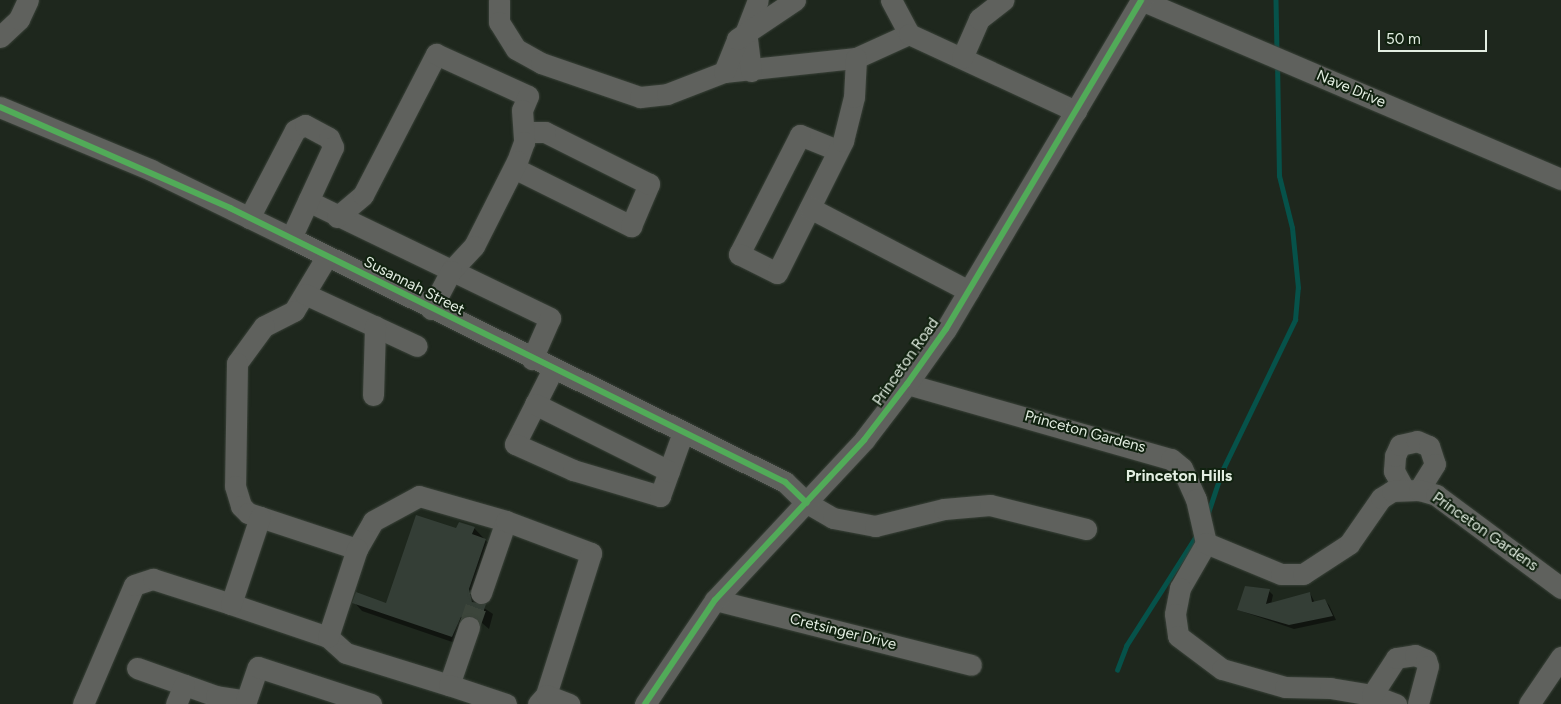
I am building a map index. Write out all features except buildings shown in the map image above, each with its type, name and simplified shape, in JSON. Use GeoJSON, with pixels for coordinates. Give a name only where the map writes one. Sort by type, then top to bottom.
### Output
{"type":"FeatureCollection","features":[{"type":"Feature","properties":{"kind":"street"},"geometry":{"type":"LineString","coordinates":[[0,37],[19,19],[28,0]]}},
{"type":"Feature","properties":{"kind":"street"},"geometry":{"type":"LineString","coordinates":[[499,0],[499,22],[516,49],[541,63],[640,97],[667,94],[724,72],[751,71],[856,58],[908,34]]}},
{"type":"Feature","properties":{"kind":"street"},"geometry":{"type":"LineString","coordinates":[[751,71],[746,31],[758,0]]}},
{"type":"Feature","properties":{"kind":"street"},"geometry":{"type":"LineString","coordinates":[[724,72],[737,39],[746,31],[795,0]]}},
{"type":"Feature","properties":{"kind":"street"},"geometry":{"type":"LineString","coordinates":[[890,0],[908,34],[1076,111]]}},
{"type":"Feature","properties":{"kind":"street"},"geometry":{"type":"LineString","coordinates":[[962,58],[979,19],[1003,0]]}},
{"type":"Feature","properties":{"kind":"street","name":"Princeton Road"},"geometry":{"type":"LineString","coordinates":[[645,704],[715,600],[807,503],[907,384],[969,291],[1141,0]]}},
{"type":"Feature","properties":{"kind":"street","name":"Nave Drive"},"geometry":{"type":"LineString","coordinates":[[1141,0],[1561,178]]}},
{"type":"Feature","properties":{"kind":"street"},"geometry":{"type":"LineString","coordinates":[[337,217],[364,195],[436,54],[528,96],[522,110],[524,142],[514,168],[474,246],[451,271],[431,309]]}},
{"type":"Feature","properties":{"kind":"street"},"geometry":{"type":"LineString","coordinates":[[837,150],[800,135],[738,254],[777,272],[837,150],[852,106],[856,58]]}},
{"type":"Feature","properties":{"kind":"street","name":"Susannah Street"},"geometry":{"type":"LineString","coordinates":[[0,108],[151,170],[328,256],[532,359],[785,482],[807,503],[833,518],[875,526],[944,509],[990,505],[1086,529]]}},
{"type":"Feature","properties":{"kind":"street"},"geometry":{"type":"LineString","coordinates":[[249,218],[295,130],[305,126],[333,141],[291,238]]}},
{"type":"Feature","properties":{"kind":"street"},"geometry":{"type":"LineString","coordinates":[[514,168],[631,226],[649,184],[545,132],[524,132]]}},
{"type":"Feature","properties":{"kind":"street"},"geometry":{"type":"LineString","coordinates":[[308,201],[337,217],[550,318],[532,359]]}},
{"type":"Feature","properties":{"kind":"street"},"geometry":{"type":"LineString","coordinates":[[810,208],[969,291]]}},
{"type":"Feature","properties":{"kind":"street"},"geometry":{"type":"LineString","coordinates":[[328,256],[294,311],[264,326],[237,362],[236,497],[248,513],[357,549]]}},
{"type":"Feature","properties":{"kind":"street"},"geometry":{"type":"LineString","coordinates":[[305,294],[417,346]]}},
{"type":"Feature","properties":{"kind":"street"},"geometry":{"type":"LineString","coordinates":[[374,395],[375,326]]}},
{"type":"Feature","properties":{"kind":"street"},"geometry":{"type":"LineString","coordinates":[[553,369],[516,444],[573,470],[660,496],[683,432]]}},
{"type":"Feature","properties":{"kind":"street","name":"Princeton Gardens"},"geometry":{"type":"LineString","coordinates":[[907,384],[1171,459],[1182,468],[1196,499],[1206,543],[1281,574],[1303,574],[1349,544],[1381,498],[1411,490],[1436,494],[1561,588]]}},
{"type":"Feature","properties":{"kind":"street"},"geometry":{"type":"LineString","coordinates":[[535,404],[670,471]]}},
{"type":"Feature","properties":{"kind":"street"},"geometry":{"type":"LineString","coordinates":[[328,637],[357,549],[373,521],[419,496],[506,521],[591,553],[542,699],[569,704]]}},
{"type":"Feature","properties":{"kind":"street"},"geometry":{"type":"LineString","coordinates":[[231,604],[260,517]]}},
{"type":"Feature","properties":{"kind":"street"},"geometry":{"type":"LineString","coordinates":[[481,593],[506,521]]}},
{"type":"Feature","properties":{"kind":"street"},"geometry":{"type":"LineString","coordinates":[[1206,543],[1180,588],[1175,614],[1178,636],[1222,669],[1285,687],[1372,695],[1396,704]]}},
{"type":"Feature","properties":{"kind":"street"},"geometry":{"type":"LineString","coordinates":[[83,704],[134,586],[140,581],[153,579],[328,637],[346,653],[506,704]]}},
{"type":"Feature","properties":{"kind":"street","name":"Cretsinger Drive"},"geometry":{"type":"LineString","coordinates":[[715,600],[970,665]]}},
{"type":"Feature","properties":{"kind":"street"},"geometry":{"type":"LineString","coordinates":[[449,685],[469,627]]}},
{"type":"Feature","properties":{"kind":"street"},"geometry":{"type":"LineString","coordinates":[[1372,695],[1396,658],[1415,655],[1426,660],[1428,666],[1418,704]]}},
{"type":"Feature","properties":{"kind":"street"},"geometry":{"type":"LineString","coordinates":[[1529,704],[1561,656]]}},
{"type":"Feature","properties":{"kind":"street"},"geometry":{"type":"LineString","coordinates":[[137,668],[184,685],[214,700],[249,703],[258,668],[372,704]]}},
{"type":"Feature","properties":{"kind":"street"},"geometry":{"type":"LineString","coordinates":[[176,704],[184,685]]}},
{"type":"Feature","properties":{"kind":"waterway"},"geometry":{"type":"LineString","coordinates":[[1276,0],[1277,51]]}},
{"type":"Feature","properties":{"kind":"waterway"},"geometry":{"type":"LineString","coordinates":[[1207,516],[1222,471],[1295,320],[1298,288],[1292,228],[1279,176],[1277,63]]}},
{"type":"Feature","properties":{"kind":"waterway"},"geometry":{"type":"LineString","coordinates":[[1117,670],[1126,646],[1196,536]]}},
{"type":"Feature","properties":{"kind":"tunnel"},"geometry":{"type":"LineString","coordinates":[[469,627],[481,593]]}},
{"type":"Feature","properties":{"kind":"cycle path"},"geometry":{"type":"LineString","coordinates":[[645,704],[715,600],[864,440],[946,329],[1141,0]]}},
{"type":"Feature","properties":{"kind":"cycle path"},"geometry":{"type":"LineString","coordinates":[[0,107],[230,208],[785,482],[807,503]]}},
{"type":"Feature","properties":{"kind":"district","name":"Princeton Hills"},"geometry":{"type":"Point","coordinates":[1179,476]}}]}
